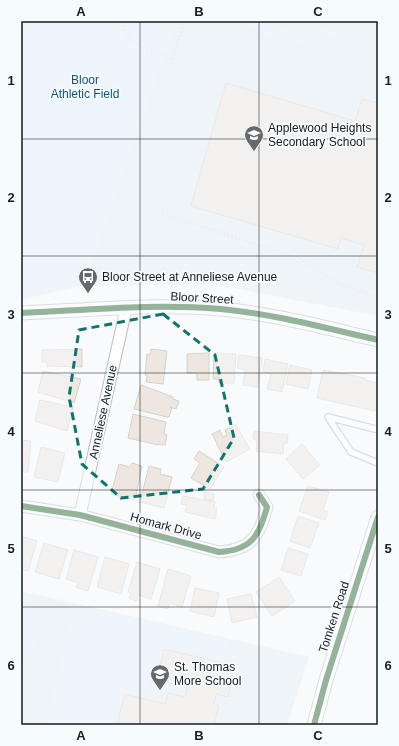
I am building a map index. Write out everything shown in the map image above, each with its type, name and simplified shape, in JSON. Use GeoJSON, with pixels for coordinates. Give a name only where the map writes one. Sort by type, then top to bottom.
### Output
{"type":"FeatureCollection","features":[{"type":"Feature","properties":{"kind":"street","name":"Bloor Street"},"geometry":{"type":"LineString","coordinates":[[21,313],[175,307],[221,309],[268,316],[378,340]]}},
{"type":"Feature","properties":{"kind":"street","name":"Anneliese Avenue"},"geometry":{"type":"LineString","coordinates":[[80,514],[126,308]]}},
{"type":"Feature","properties":{"kind":"street","name":"Homark Drive"},"geometry":{"type":"LineString","coordinates":[[21,506],[80,514],[219,552],[235,551],[247,544],[261,529],[267,507],[260,495]]}},
{"type":"Feature","properties":{"kind":"street","name":"Tomken Road"},"geometry":{"type":"LineString","coordinates":[[314,725],[326,680],[378,517]]}},
{"type":"Feature","properties":{"kind":"lane"},"geometry":{"type":"LineString","coordinates":[[375,429],[328,417],[351,452],[378,463]]}},
{"type":"Feature","properties":{"kind":"path"},"geometry":{"type":"LineString","coordinates":[[124,21],[124,32],[138,45],[181,62]]}},
{"type":"Feature","properties":{"kind":"path"},"geometry":{"type":"LineString","coordinates":[[172,59],[184,21]]}},
{"type":"Feature","properties":{"kind":"path"},"geometry":{"type":"LineString","coordinates":[[163,214],[299,258],[343,286],[378,297]]}},
{"type":"Feature","properties":{"kind":"highlighted area"},"geometry":{"type":"Polygon","coordinates":[[[163,314],[215,355],[234,438],[203,489],[121,498],[82,464],[69,397],[79,330],[163,314]]]}},
{"type":"Feature","properties":{"kind":"shaded area","name":"Applewood Heights Secondary School"},"geometry":{"type":"Polygon","coordinates":[[[176,21],[378,21],[378,316],[213,284],[83,285],[176,21]]]}},
{"type":"Feature","properties":{"kind":"shaded area","name":"St. Thomas More School"},"geometry":{"type":"Polygon","coordinates":[[[21,591],[309,657],[287,725],[21,725],[21,591]]]}},
{"type":"Feature","properties":{"kind":"green space","name":"Bloor Athletic Field"},"geometry":{"type":"Polygon","coordinates":[[[21,21],[176,21],[83,285],[21,300],[21,21]]]}},
{"type":"Feature","properties":{"kind":"green space"},"geometry":{"type":"Polygon","coordinates":[[[244,21],[264,21],[289,31],[314,32],[337,25],[343,21],[361,21],[352,28],[333,37],[307,42],[293,42],[267,36],[255,30],[244,21]]]}},
{"type":"Feature","properties":{"kind":"green space"},"geometry":{"type":"Polygon","coordinates":[[[21,603],[42,611],[38,641],[27,661],[21,667],[21,603]]]}},
{"type":"Feature","properties":{"kind":"green space"},"geometry":{"type":"Polygon","coordinates":[[[73,605],[228,640],[225,659],[164,644],[156,674],[150,674],[144,695],[123,691],[113,725],[46,725],[73,605]]]}},
{"type":"Feature","properties":{"kind":"building"},"geometry":{"type":"Polygon","coordinates":[[[226,83],[355,121],[362,99],[378,103],[378,273],[357,267],[364,245],[341,238],[338,249],[191,206],[226,83]]]}},
{"type":"Feature","properties":{"kind":"building"},"geometry":{"type":"Polygon","coordinates":[[[82,349],[82,367],[47,366],[47,362],[42,362],[42,350],[82,349]]]}},
{"type":"Feature","properties":{"kind":"building"},"geometry":{"type":"Polygon","coordinates":[[[151,349],[167,351],[163,384],[146,382],[147,376],[145,375],[147,354],[150,355],[151,349]]]}},
{"type":"Feature","properties":{"kind":"building"},"geometry":{"type":"Polygon","coordinates":[[[209,353],[209,380],[197,380],[197,373],[187,373],[187,354],[209,353]]]}},
{"type":"Feature","properties":{"kind":"building"},"geometry":{"type":"Polygon","coordinates":[[[214,353],[236,354],[234,383],[219,383],[219,379],[213,379],[214,353]]]}},
{"type":"Feature","properties":{"kind":"building"},"geometry":{"type":"Polygon","coordinates":[[[239,355],[262,358],[258,387],[243,385],[245,370],[237,368],[239,355]]]}},
{"type":"Feature","properties":{"kind":"building"},"geometry":{"type":"Polygon","coordinates":[[[265,359],[288,364],[282,392],[267,389],[271,374],[263,372],[265,359]]]}},
{"type":"Feature","properties":{"kind":"building"},"geometry":{"type":"Polygon","coordinates":[[[290,365],[312,370],[308,389],[286,384],[290,365]]]}},
{"type":"Feature","properties":{"kind":"building"},"geometry":{"type":"Polygon","coordinates":[[[323,370],[365,378],[365,380],[378,383],[378,397],[375,411],[317,398],[323,370]]]}},
{"type":"Feature","properties":{"kind":"building"},"geometry":{"type":"Polygon","coordinates":[[[43,371],[81,379],[74,403],[38,392],[43,371]]]}},
{"type":"Feature","properties":{"kind":"building"},"geometry":{"type":"Polygon","coordinates":[[[141,385],[173,397],[173,399],[179,401],[176,409],[170,407],[172,408],[169,417],[134,409],[141,385]]]}},
{"type":"Feature","properties":{"kind":"building"},"geometry":{"type":"Polygon","coordinates":[[[40,400],[73,407],[67,431],[35,421],[40,400]]]}},
{"type":"Feature","properties":{"kind":"building"},"geometry":{"type":"Polygon","coordinates":[[[133,414],[166,422],[164,434],[167,435],[165,445],[158,445],[128,438],[133,414]]]}},
{"type":"Feature","properties":{"kind":"building"},"geometry":{"type":"Polygon","coordinates":[[[236,425],[250,449],[226,462],[212,434],[220,430],[223,437],[227,435],[225,430],[236,425]]]}},
{"type":"Feature","properties":{"kind":"building"},"geometry":{"type":"Polygon","coordinates":[[[254,431],[288,435],[287,443],[284,443],[283,454],[256,451],[257,440],[253,439],[254,431]]]}},
{"type":"Feature","properties":{"kind":"building"},"geometry":{"type":"Polygon","coordinates":[[[21,440],[31,441],[28,472],[21,472],[21,440]]]}},
{"type":"Feature","properties":{"kind":"building"},"geometry":{"type":"Polygon","coordinates":[[[302,444],[320,465],[303,479],[286,459],[302,444]]]}},
{"type":"Feature","properties":{"kind":"building"},"geometry":{"type":"Polygon","coordinates":[[[41,447],[65,453],[58,482],[34,477],[41,447]]]}},
{"type":"Feature","properties":{"kind":"building"},"geometry":{"type":"Polygon","coordinates":[[[199,451],[224,467],[210,489],[191,478],[200,463],[194,459],[199,451]]]}},
{"type":"Feature","properties":{"kind":"building"},"geometry":{"type":"Polygon","coordinates":[[[132,463],[142,466],[135,500],[111,494],[119,464],[130,467],[132,463]]]}},
{"type":"Feature","properties":{"kind":"building"},"geometry":{"type":"Polygon","coordinates":[[[149,466],[161,469],[160,474],[172,477],[164,508],[140,502],[149,466]]]}},
{"type":"Feature","properties":{"kind":"building"},"geometry":{"type":"Polygon","coordinates":[[[308,486],[329,492],[323,510],[328,512],[325,520],[299,511],[308,486]]]}},
{"type":"Feature","properties":{"kind":"building"},"geometry":{"type":"Polygon","coordinates":[[[205,492],[214,494],[213,501],[204,499],[205,492]]]}},
{"type":"Feature","properties":{"kind":"building"},"geometry":{"type":"Polygon","coordinates":[[[183,496],[215,502],[214,508],[217,508],[215,519],[185,512],[187,505],[181,504],[183,496]]]}},
{"type":"Feature","properties":{"kind":"building"},"geometry":{"type":"Polygon","coordinates":[[[298,516],[319,523],[310,548],[290,541],[298,516]]]}},
{"type":"Feature","properties":{"kind":"building"},"geometry":{"type":"Polygon","coordinates":[[[21,536],[37,541],[28,571],[21,569],[21,536]]]}},
{"type":"Feature","properties":{"kind":"building"},"geometry":{"type":"Polygon","coordinates":[[[44,543],[68,550],[59,579],[35,572],[44,543]]]}},
{"type":"Feature","properties":{"kind":"building"},"geometry":{"type":"Polygon","coordinates":[[[288,548],[308,554],[301,576],[281,570],[288,548]]]}},
{"type":"Feature","properties":{"kind":"building"},"geometry":{"type":"Polygon","coordinates":[[[74,550],[98,557],[88,591],[76,587],[78,583],[66,579],[74,550]]]}},
{"type":"Feature","properties":{"kind":"building"},"geometry":{"type":"Polygon","coordinates":[[[105,557],[129,564],[121,594],[97,587],[105,557]]]}},
{"type":"Feature","properties":{"kind":"building"},"geometry":{"type":"Polygon","coordinates":[[[137,562],[160,569],[151,599],[138,595],[137,601],[129,598],[131,593],[128,592],[137,562]]]}},
{"type":"Feature","properties":{"kind":"building"},"geometry":{"type":"Polygon","coordinates":[[[168,569],[191,576],[182,607],[170,603],[168,609],[158,606],[168,569]]]}},
{"type":"Feature","properties":{"kind":"building"},"geometry":{"type":"Polygon","coordinates":[[[279,577],[295,601],[272,616],[256,592],[279,577]]]}},
{"type":"Feature","properties":{"kind":"building"},"geometry":{"type":"Polygon","coordinates":[[[195,588],[219,593],[214,617],[190,611],[195,588]]]}},
{"type":"Feature","properties":{"kind":"building"},"geometry":{"type":"Polygon","coordinates":[[[251,594],[257,617],[232,623],[227,599],[251,594]]]}},
{"type":"Feature","properties":{"kind":"building"},"geometry":{"type":"Polygon","coordinates":[[[164,649],[235,666],[228,697],[216,694],[214,704],[219,705],[214,725],[117,725],[125,694],[165,704],[168,693],[185,697],[187,687],[157,680],[164,649]]]}},
{"type":"Feature","properties":{"kind":"cycle path"},"geometry":{"type":"LineString","coordinates":[[21,313],[146,307],[196,307],[241,311],[280,318],[378,340]]}},
{"type":"Feature","properties":{"kind":"cycle path"},"geometry":{"type":"LineString","coordinates":[[21,506],[80,515],[219,552],[230,551],[246,545],[257,534],[267,507],[259,495]]}},
{"type":"Feature","properties":{"kind":"cycle path"},"geometry":{"type":"LineString","coordinates":[[314,725],[326,680],[378,517]]}},
{"type":"Feature","properties":{"kind":"place","name":"Applewood Heights Secondary School"},"geometry":{"type":"Point","coordinates":[254,152]}},
{"type":"Feature","properties":{"kind":"place","name":"Bloor Street at Anneliese Avenue"},"geometry":{"type":"Point","coordinates":[88,294]}},
{"type":"Feature","properties":{"kind":"place","name":"St. Thomas More School"},"geometry":{"type":"Point","coordinates":[160,691]}}]}
